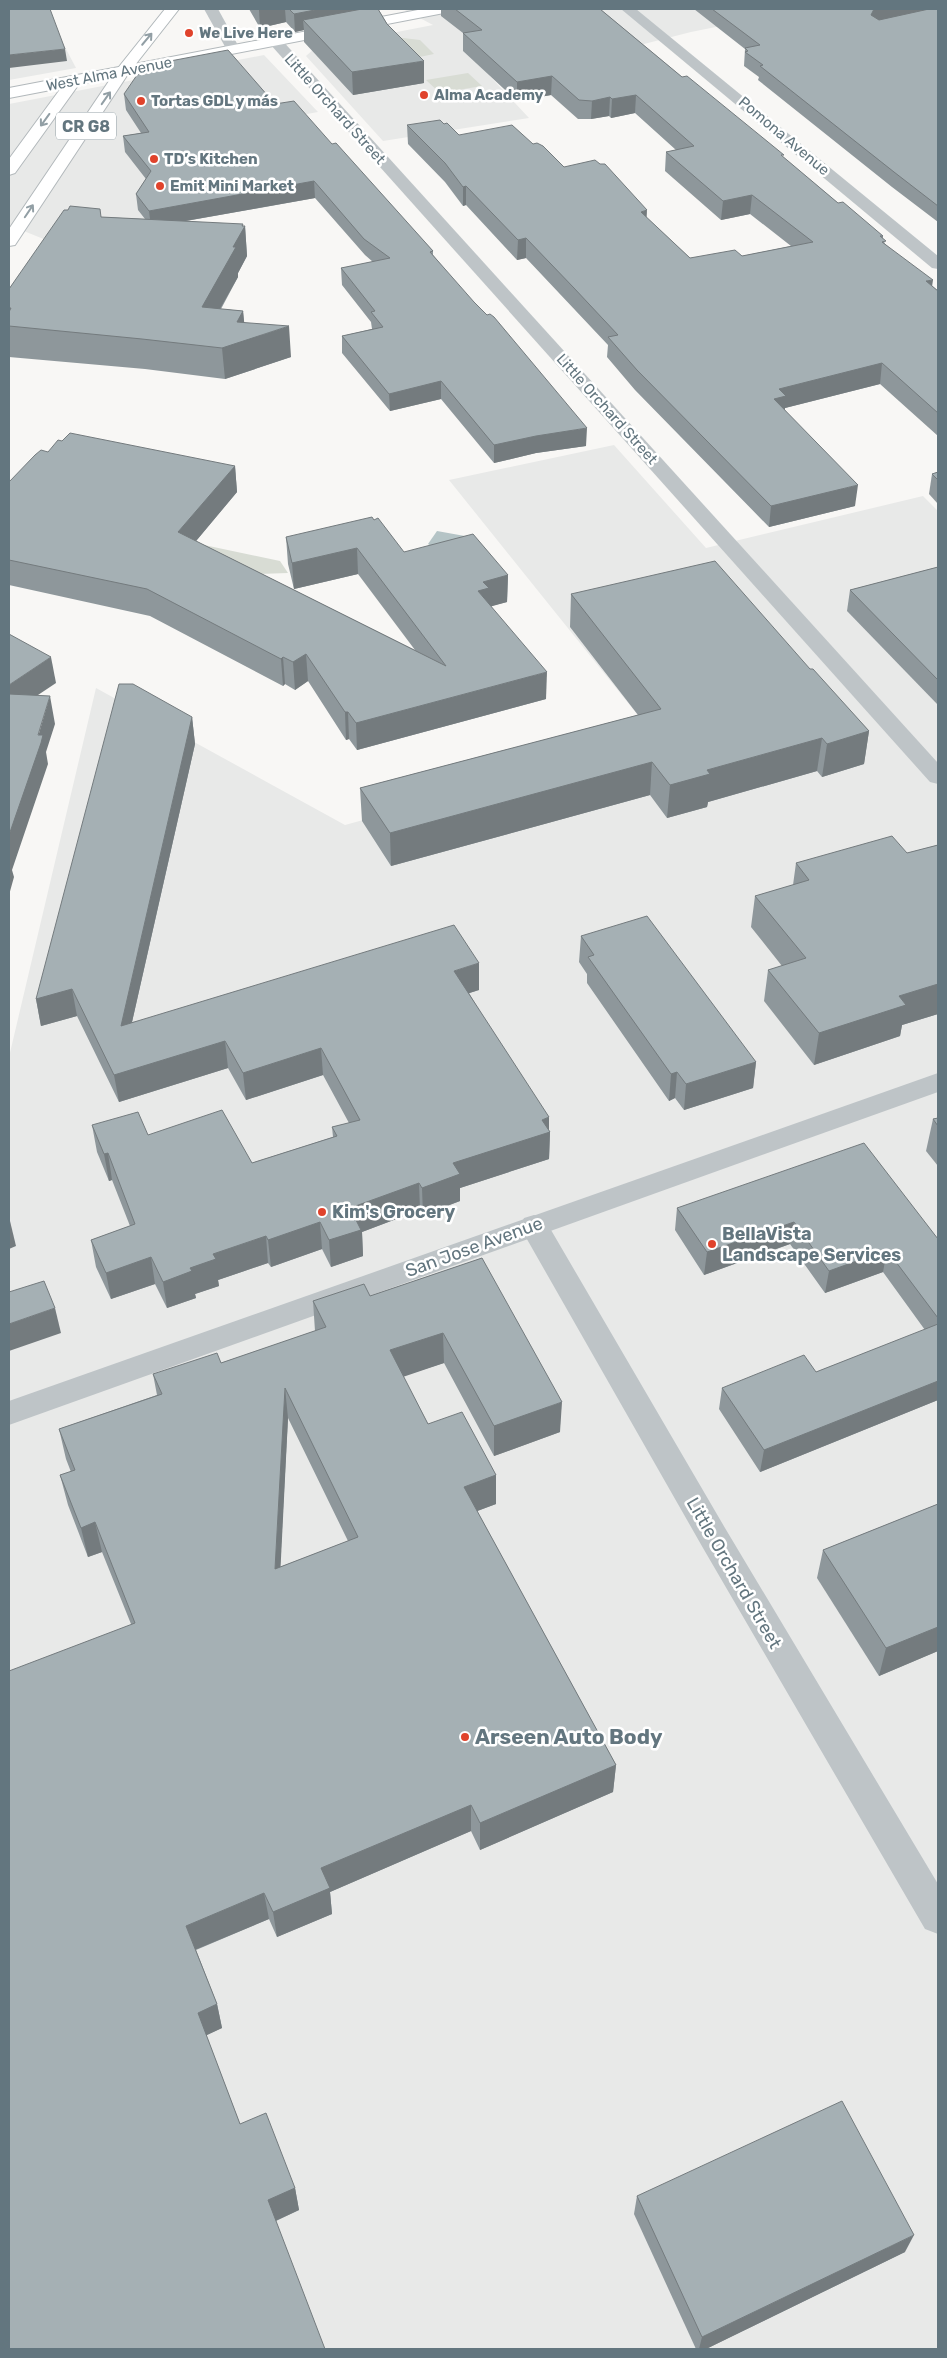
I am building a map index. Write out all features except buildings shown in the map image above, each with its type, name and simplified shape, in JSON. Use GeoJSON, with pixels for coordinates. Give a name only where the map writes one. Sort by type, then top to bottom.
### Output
{"type":"FeatureCollection","features":[{"type":"Feature","properties":{"kind":"main road"},"geometry":{"type":"LineString","coordinates":[[123,70],[172,9]]}},
{"type":"Feature","properties":{"kind":"main road","name":"West Alma Avenue"},"geometry":{"type":"LineString","coordinates":[[9,93],[444,9]]}},
{"type":"Feature","properties":{"kind":"main road","name":"CR G8"},"geometry":{"type":"LineString","coordinates":[[9,241],[123,70]]}},
{"type":"Feature","properties":{"kind":"main road","name":"CR G8"},"geometry":{"type":"LineString","coordinates":[[9,170],[74,80]]}},
{"type":"Feature","properties":{"kind":"street"},"geometry":{"type":"LineString","coordinates":[[210,9],[233,49]]}},
{"type":"Feature","properties":{"kind":"street","name":"Pomona Avenue"},"geometry":{"type":"LineString","coordinates":[[628,9],[938,264]]}},
{"type":"Feature","properties":{"kind":"street","name":"Little Orchard Street"},"geometry":{"type":"LineString","coordinates":[[275,41],[938,777]]}},
{"type":"Feature","properties":{"kind":"street","name":"San Jose Avenue"},"geometry":{"type":"LineString","coordinates":[[9,1413],[938,1082]]}},
{"type":"Feature","properties":{"kind":"street","name":"Little Orchard Street"},"geometry":{"type":"LineString","coordinates":[[534,1226],[714,1538],[938,1917]]}},
{"type":"Feature","properties":{"kind":"shaded area"},"geometry":{"type":"Polygon","coordinates":[[[403,9],[804,9],[691,32],[640,45],[486,72],[529,118],[383,141],[306,56],[315,48],[433,25],[403,9]]]}},
{"type":"Feature","properties":{"kind":"shaded area"},"geometry":{"type":"Polygon","coordinates":[[[57,32],[76,68],[9,80],[9,38],[57,32]]]}},
{"type":"Feature","properties":{"kind":"shaded area"},"geometry":{"type":"Polygon","coordinates":[[[395,37],[420,40],[434,54],[405,60],[395,37]]]}},
{"type":"Feature","properties":{"kind":"shaded area"},"geometry":{"type":"Polygon","coordinates":[[[264,55],[318,112],[168,139],[222,206],[46,240],[9,225],[9,104],[264,55]]]}},
{"type":"Feature","properties":{"kind":"shaded area"},"geometry":{"type":"Polygon","coordinates":[[[468,73],[482,86],[440,93],[426,80],[468,73]]]}},
{"type":"Feature","properties":{"kind":"shaded area"},"geometry":{"type":"Polygon","coordinates":[[[614,445],[706,548],[923,496],[938,511],[938,2349],[9,2349],[9,1057],[96,688],[345,825],[657,739],[449,480],[614,445]]]}},
{"type":"Feature","properties":{"kind":"shaded area"},"geometry":{"type":"Polygon","coordinates":[[[105,524],[280,561],[288,573],[259,574],[105,524]]]}},
{"type":"Feature","properties":{"kind":"shaded area"},"geometry":{"type":"Polygon","coordinates":[[[437,531],[476,538],[479,542],[431,546],[428,544],[437,531]]]}},
{"type":"Feature","properties":{"kind":"place","name":"We Live Here"},"geometry":{"type":"Point","coordinates":[189,33]}},
{"type":"Feature","properties":{"kind":"place","name":"Alma Academy"},"geometry":{"type":"Point","coordinates":[424,95]}},
{"type":"Feature","properties":{"kind":"place","name":"Tortas GDL y más"},"geometry":{"type":"Point","coordinates":[141,101]}},
{"type":"Feature","properties":{"kind":"place","name":"TD’s Kitchen"},"geometry":{"type":"Point","coordinates":[154,159]}},
{"type":"Feature","properties":{"kind":"place","name":"Emit Mini Market"},"geometry":{"type":"Point","coordinates":[160,186]}},
{"type":"Feature","properties":{"kind":"place","name":"Kim's Grocery"},"geometry":{"type":"Point","coordinates":[322,1212]}},
{"type":"Feature","properties":{"kind":"place","name":"BellaVista Landscape Services"},"geometry":{"type":"Point","coordinates":[712,1244]}},
{"type":"Feature","properties":{"kind":"place","name":"Arseen Auto Body"},"geometry":{"type":"Point","coordinates":[465,1737]}}]}
